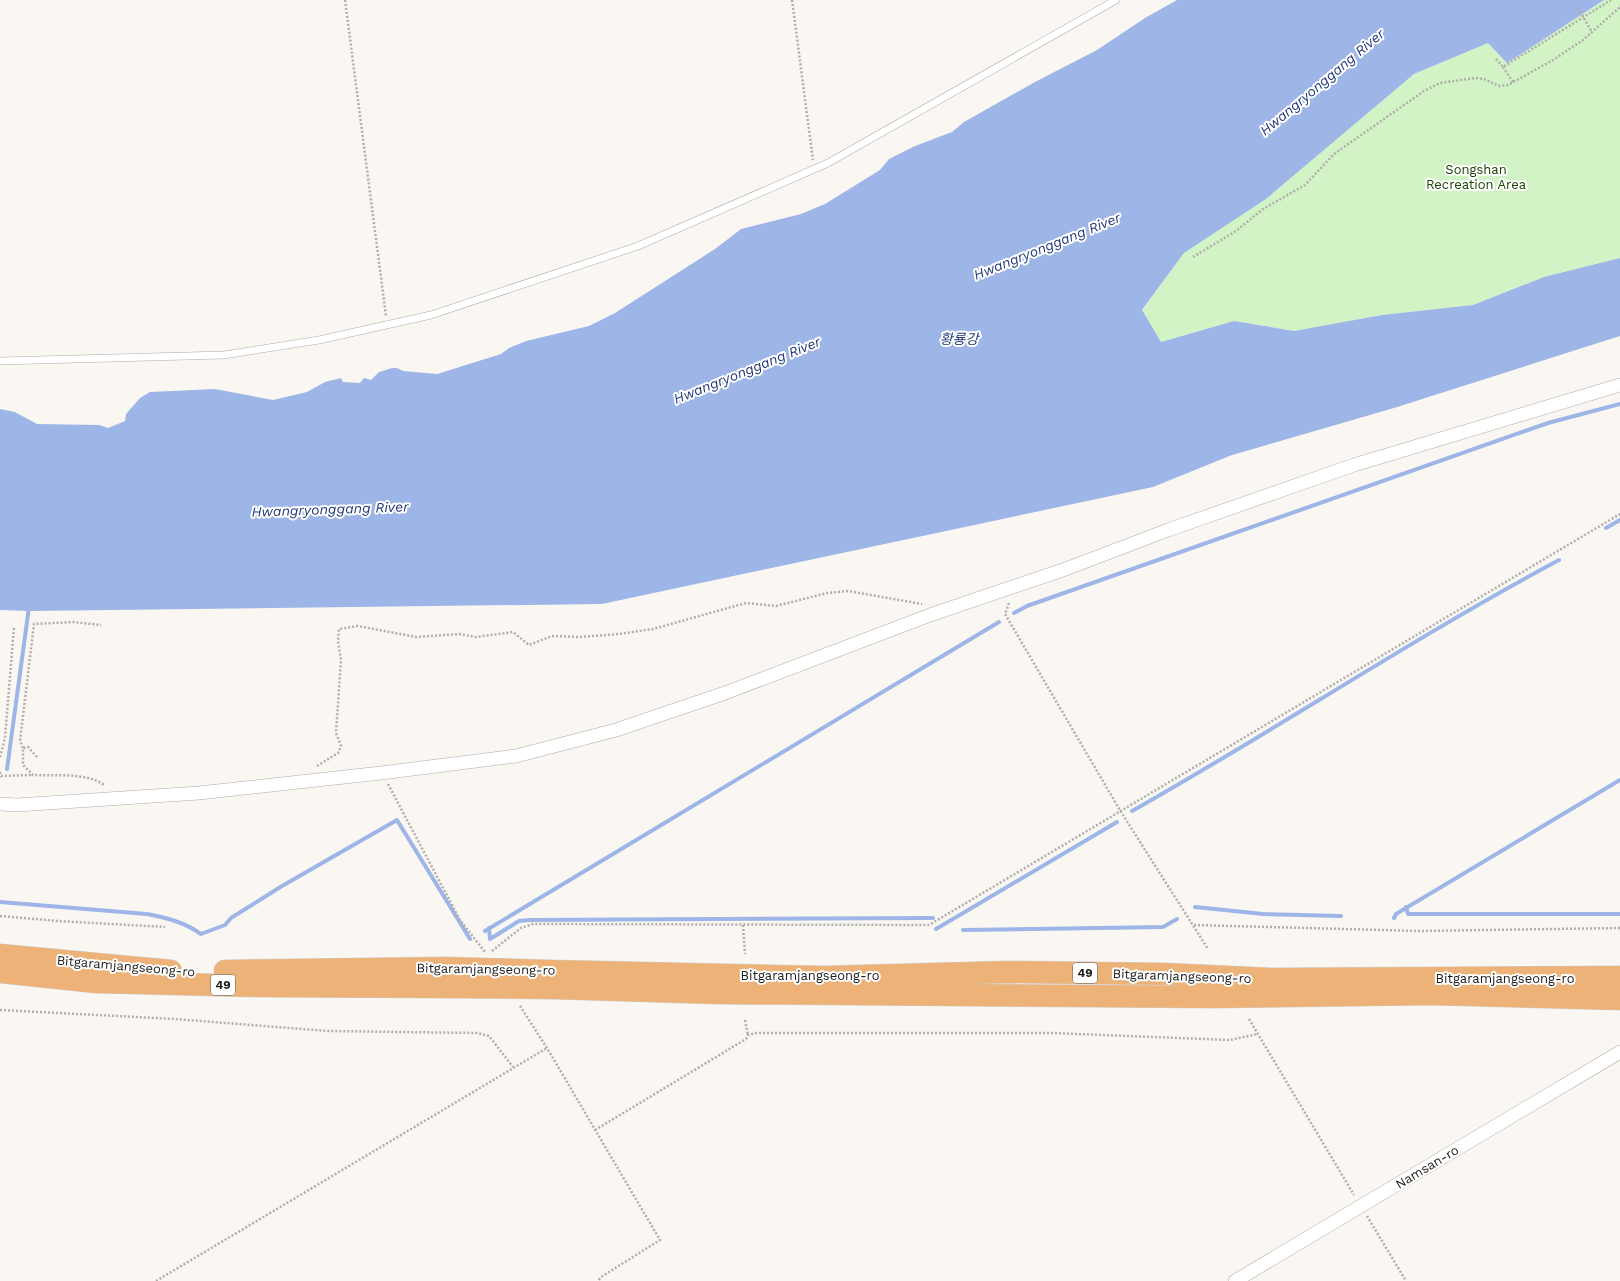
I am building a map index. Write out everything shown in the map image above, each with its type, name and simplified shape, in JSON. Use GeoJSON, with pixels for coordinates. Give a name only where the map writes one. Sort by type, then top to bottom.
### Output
{"type":"FeatureCollection","features":[{"type":"Feature","properties":{"kind":"highway","name":"Bitgaramjangseong-ro"},"geometry":{"type":"LineString","coordinates":[[0,955],[188,972],[551,979],[824,977],[1008,972],[1164,974],[1271,979],[1620,978]]}},
{"type":"Feature","properties":{"kind":"highway","name":"Bitgaramjangseong-ro"},"geometry":{"type":"LineString","coordinates":[[0,972],[96,982],[256,986],[446,977]]}},
{"type":"Feature","properties":{"kind":"highway","name":"Bitgaramjangseong-ro"},"geometry":{"type":"LineString","coordinates":[[551,979],[717,993],[1182,997],[1431,994],[1620,999]]}},
{"type":"Feature","properties":{"kind":"street"},"geometry":{"type":"LineString","coordinates":[[0,804],[17,805],[199,792],[381,773],[516,756],[616,730],[725,693],[930,615],[1063,570],[1168,530],[1354,465],[1620,385]]}},
{"type":"Feature","properties":{"kind":"street","name":"Namsan-ro"},"geometry":{"type":"LineString","coordinates":[[1235,1281],[1620,1052]]}},
{"type":"Feature","properties":{"kind":"lane"},"geometry":{"type":"LineString","coordinates":[[0,361],[224,355],[319,340],[431,315],[638,246],[814,169],[835,159],[1116,0]]}},
{"type":"Feature","properties":{"kind":"path"},"geometry":{"type":"LineString","coordinates":[[345,0],[387,325]]}},
{"type":"Feature","properties":{"kind":"path"},"geometry":{"type":"LineString","coordinates":[[792,0],[814,169]]}},
{"type":"Feature","properties":{"kind":"path"},"geometry":{"type":"LineString","coordinates":[[1503,67],[1610,0]]}},
{"type":"Feature","properties":{"kind":"path"},"geometry":{"type":"LineString","coordinates":[[1193,257],[1236,231],[1263,209],[1305,185],[1334,154],[1424,91],[1440,83],[1475,78],[1484,79],[1499,86],[1513,82],[1553,60],[1592,32],[1620,7]]}},
{"type":"Feature","properties":{"kind":"path"},"geometry":{"type":"LineString","coordinates":[[1578,8],[1592,32]]}},
{"type":"Feature","properties":{"kind":"path"},"geometry":{"type":"LineString","coordinates":[[1496,59],[1513,82]]}},
{"type":"Feature","properties":{"kind":"path"},"geometry":{"type":"LineString","coordinates":[[381,773],[460,920],[487,954],[521,928],[533,924],[929,925],[1620,514]]}},
{"type":"Feature","properties":{"kind":"path"},"geometry":{"type":"LineString","coordinates":[[311,780],[313,769],[338,753],[341,746],[336,733],[341,660],[338,641],[339,629],[358,626],[416,637],[459,634],[476,637],[514,632],[529,645],[552,636],[579,638],[653,629],[746,603],[776,606],[827,593],[848,591],[927,605],[930,615]]}},
{"type":"Feature","properties":{"kind":"path"},"geometry":{"type":"LineString","coordinates":[[1013,598],[1006,606],[1005,614],[1120,812],[1208,949]]}},
{"type":"Feature","properties":{"kind":"path"},"geometry":{"type":"LineString","coordinates":[[32,775],[23,765],[23,748],[20,741],[34,624],[73,622],[101,625]]}},
{"type":"Feature","properties":{"kind":"path"},"geometry":{"type":"LineString","coordinates":[[0,757],[5,738],[14,627]]}},
{"type":"Feature","properties":{"kind":"path"},"geometry":{"type":"LineString","coordinates":[[23,748],[28,747],[37,757]]}},
{"type":"Feature","properties":{"kind":"path"},"geometry":{"type":"LineString","coordinates":[[0,772],[1,776],[32,775],[84,778],[100,782],[120,798]]}},
{"type":"Feature","properties":{"kind":"path"},"geometry":{"type":"LineString","coordinates":[[0,916],[165,927]]}},
{"type":"Feature","properties":{"kind":"path"},"geometry":{"type":"LineString","coordinates":[[743,925],[745,954]]}},
{"type":"Feature","properties":{"kind":"path"},"geometry":{"type":"LineString","coordinates":[[1194,925],[1419,931],[1620,928]]}},
{"type":"Feature","properties":{"kind":"path"},"geometry":{"type":"LineString","coordinates":[[517,1001],[547,1048],[660,1240],[601,1277],[598,1281]]}},
{"type":"Feature","properties":{"kind":"path"},"geometry":{"type":"LineString","coordinates":[[0,1010],[176,1019],[328,1031],[477,1033],[489,1036],[513,1067]]}},
{"type":"Feature","properties":{"kind":"path"},"geometry":{"type":"LineString","coordinates":[[1248,1019],[1406,1281]]}},
{"type":"Feature","properties":{"kind":"path"},"geometry":{"type":"LineString","coordinates":[[595,1130],[746,1039],[748,1035],[745,1020]]}},
{"type":"Feature","properties":{"kind":"path"},"geometry":{"type":"LineString","coordinates":[[748,1035],[1052,1033],[1230,1040],[1258,1034]]}},
{"type":"Feature","properties":{"kind":"path"},"geometry":{"type":"LineString","coordinates":[[156,1281],[547,1048]]}},
{"type":"Feature","properties":{"kind":"green space","name":"Songshan Recreation Area"},"geometry":{"type":"Polygon","coordinates":[[[1604,0],[1620,0],[1620,258],[1544,277],[1473,305],[1382,315],[1294,331],[1234,321],[1161,342],[1142,311],[1184,253],[1266,199],[1414,74],[1488,43],[1507,63],[1604,0]]]}},
{"type":"Feature","properties":{"kind":"water","name":"황룡강"},"geometry":{"type":"Polygon","coordinates":[[[1177,0],[1604,0],[1507,63],[1488,43],[1414,74],[1266,199],[1184,253],[1142,310],[1161,342],[1234,321],[1294,331],[1382,315],[1473,305],[1544,277],[1620,258],[1620,336],[1394,408],[1232,455],[1153,487],[602,604],[29,611],[0,610],[0,409],[15,412],[37,424],[99,425],[108,428],[125,421],[126,414],[140,398],[150,392],[215,389],[273,400],[307,392],[325,382],[341,378],[343,382],[360,383],[364,378],[371,380],[379,372],[392,368],[397,368],[403,371],[437,374],[501,354],[509,348],[526,341],[589,326],[615,313],[715,249],[741,229],[801,214],[825,204],[880,170],[889,159],[915,146],[952,132],[964,122],[1035,82],[1097,50],[1145,18],[1177,0]]]}},
{"type":"Feature","properties":{"kind":"waterway"},"geometry":{"type":"LineString","coordinates":[[1014,613],[1027,606],[1548,423],[1620,404]]}},
{"type":"Feature","properties":{"kind":"waterway"},"geometry":{"type":"LineString","coordinates":[[1606,528],[1620,520]]}},
{"type":"Feature","properties":{"kind":"waterway"},"geometry":{"type":"LineString","coordinates":[[1132,811],[1239,749],[1398,652],[1559,560]]}},
{"type":"Feature","properties":{"kind":"waterway"},"geometry":{"type":"LineString","coordinates":[[7,769],[29,607]]}},
{"type":"Feature","properties":{"kind":"waterway"},"geometry":{"type":"LineString","coordinates":[[485,931],[999,622]]}},
{"type":"Feature","properties":{"kind":"waterway"},"geometry":{"type":"LineString","coordinates":[[1394,918],[1396,914],[1620,780]]}},
{"type":"Feature","properties":{"kind":"waterway"},"geometry":{"type":"LineString","coordinates":[[0,902],[147,914],[175,921],[188,926],[201,934],[225,925],[231,918],[282,886],[397,820],[470,939]]}},
{"type":"Feature","properties":{"kind":"waterway"},"geometry":{"type":"LineString","coordinates":[[936,929],[1117,822]]}},
{"type":"Feature","properties":{"kind":"waterway"},"geometry":{"type":"LineString","coordinates":[[1195,907],[1263,914],[1341,916]]}},
{"type":"Feature","properties":{"kind":"waterway"},"geometry":{"type":"LineString","coordinates":[[1406,907],[1408,914],[1620,914]]}},
{"type":"Feature","properties":{"kind":"waterway"},"geometry":{"type":"LineString","coordinates":[[489,928],[490,939],[519,921],[530,920],[933,918]]}},
{"type":"Feature","properties":{"kind":"waterway"},"geometry":{"type":"LineString","coordinates":[[963,930],[1163,927],[1177,919]]}},
{"type":"Feature","properties":{"kind":"water label","name":"Hwangryonggang River"},"geometry":{"type":"Point","coordinates":[1322,82]}},
{"type":"Feature","properties":{"kind":"water label","name":"Hwangryonggang River"},"geometry":{"type":"Point","coordinates":[1047,246]}},
{"type":"Feature","properties":{"kind":"water label","name":"Hwangryonggang River"},"geometry":{"type":"Point","coordinates":[747,370]}},
{"type":"Feature","properties":{"kind":"water label","name":"Hwangryonggang River"},"geometry":{"type":"Point","coordinates":[330,509]}}]}
